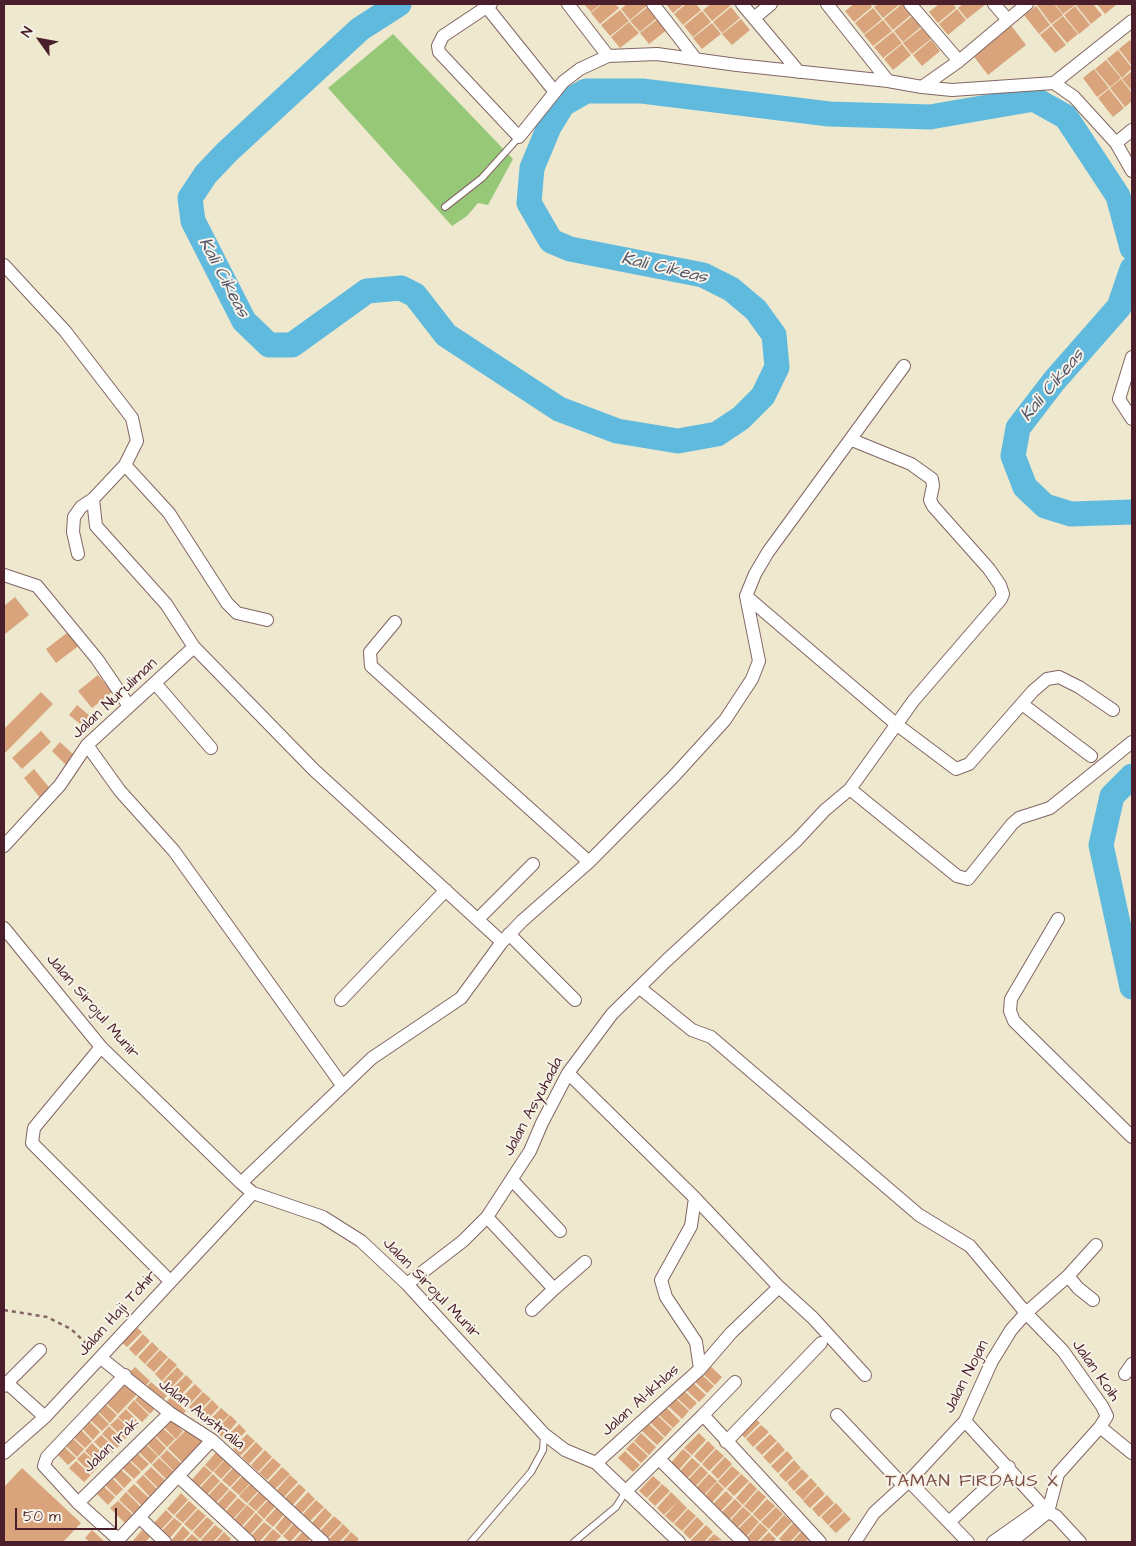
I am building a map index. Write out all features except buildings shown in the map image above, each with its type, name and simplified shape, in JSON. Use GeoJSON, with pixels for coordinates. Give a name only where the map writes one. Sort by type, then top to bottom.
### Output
{"type":"FeatureCollection","features":[{"type":"Feature","properties":{"kind":"street"},"geometry":{"type":"LineString","coordinates":[[568,4],[608,56]]}},
{"type":"Feature","properties":{"kind":"street"},"geometry":{"type":"LineString","coordinates":[[653,4],[694,58]]}},
{"type":"Feature","properties":{"kind":"street"},"geometry":{"type":"LineString","coordinates":[[742,4],[799,72]]}},
{"type":"Feature","properties":{"kind":"street"},"geometry":{"type":"LineString","coordinates":[[754,18],[771,4]]}},
{"type":"Feature","properties":{"kind":"street"},"geometry":{"type":"LineString","coordinates":[[827,4],[888,81]]}},
{"type":"Feature","properties":{"kind":"street"},"geometry":{"type":"LineString","coordinates":[[910,4],[959,62]]}},
{"type":"Feature","properties":{"kind":"street"},"geometry":{"type":"LineString","coordinates":[[994,4],[1008,20]]}},
{"type":"Feature","properties":{"kind":"street"},"geometry":{"type":"LineString","coordinates":[[922,87],[959,62],[1027,4]]}},
{"type":"Feature","properties":{"kind":"street"},"geometry":{"type":"LineString","coordinates":[[555,92],[488,5],[443,36],[439,42],[439,52],[519,137],[555,92],[580,69],[608,56],[657,54],[952,90],[1054,84],[1132,21]]}},
{"type":"Feature","properties":{"kind":"street"},"geometry":{"type":"LineString","coordinates":[[1054,84],[1074,97],[1116,143],[1132,171]]}},
{"type":"Feature","properties":{"kind":"street"},"geometry":{"type":"LineString","coordinates":[[1116,143],[1132,130]]}},
{"type":"Feature","properties":{"kind":"street"},"geometry":{"type":"LineString","coordinates":[[4,265],[65,331],[132,418],[137,441],[124,465],[93,499],[81,507],[74,517],[74,532],[78,554]]}},
{"type":"Feature","properties":{"kind":"street"},"geometry":{"type":"LineString","coordinates":[[1132,357],[1119,399],[1132,419]]}},
{"type":"Feature","properties":{"kind":"street"},"geometry":{"type":"LineString","coordinates":[[241,1183],[372,1058],[461,998],[506,938],[589,862],[676,775],[725,720],[752,679],[758,661],[746,596],[768,552],[852,440],[904,366]]}},
{"type":"Feature","properties":{"kind":"street","name":"Jalan Asyuhada"},"geometry":{"type":"LineString","coordinates":[[407,1284],[463,1241],[486,1217],[530,1151],[568,1072],[612,1014],[666,960],[797,840],[825,810],[850,789],[896,724],[1003,594],[989,569],[933,506],[930,500],[933,486],[932,479],[911,464],[852,440]]}},
{"type":"Feature","properties":{"kind":"street"},"geometry":{"type":"LineString","coordinates":[[124,465],[169,513],[227,603],[237,613],[267,620]]}},
{"type":"Feature","properties":{"kind":"street"},"geometry":{"type":"LineString","coordinates":[[93,499],[96,526],[166,604],[194,647],[314,770],[478,919],[506,938],[575,1000]]}},
{"type":"Feature","properties":{"kind":"street"},"geometry":{"type":"LineString","coordinates":[[4,574],[37,586],[97,659],[129,706]]}},
{"type":"Feature","properties":{"kind":"street"},"geometry":{"type":"LineString","coordinates":[[746,596],[896,724],[956,769],[969,764],[1022,704],[1047,679],[1059,677],[1079,687],[1113,710]]}},
{"type":"Feature","properties":{"kind":"street"},"geometry":{"type":"LineString","coordinates":[[395,622],[370,652],[370,666],[589,862]]}},
{"type":"Feature","properties":{"kind":"street","name":"Jalan Nuruliman"},"geometry":{"type":"LineString","coordinates":[[4,846],[60,785],[87,745],[194,647]]}},
{"type":"Feature","properties":{"kind":"street"},"geometry":{"type":"LineString","coordinates":[[156,683],[211,748]]}},
{"type":"Feature","properties":{"kind":"street"},"geometry":{"type":"LineString","coordinates":[[1022,704],[1091,756]]}},
{"type":"Feature","properties":{"kind":"street"},"geometry":{"type":"LineString","coordinates":[[850,789],[958,876],[968,879],[1012,824],[1019,818],[1050,808],[1132,742]]}},
{"type":"Feature","properties":{"kind":"street"},"geometry":{"type":"LineString","coordinates":[[87,745],[120,791],[174,851],[342,1085]]}},
{"type":"Feature","properties":{"kind":"street"},"geometry":{"type":"LineString","coordinates":[[478,919],[533,864]]}},
{"type":"Feature","properties":{"kind":"street"},"geometry":{"type":"LineString","coordinates":[[341,1000],[446,890]]}},
{"type":"Feature","properties":{"kind":"street"},"geometry":{"type":"LineString","coordinates":[[1058,919],[1011,999],[1010,1011],[1014,1021],[1132,1137]]}},
{"type":"Feature","properties":{"kind":"street","name":"Jalan Sirojul Munir"},"geometry":{"type":"LineString","coordinates":[[4,928],[100,1047],[241,1183],[253,1193],[324,1217],[361,1241],[407,1284],[544,1434],[565,1450],[596,1463],[627,1490],[670,1539]]}},
{"type":"Feature","properties":{"kind":"street"},"geometry":{"type":"LineString","coordinates":[[640,988],[692,1030],[711,1037],[919,1215],[970,1246],[1026,1313]]}},
{"type":"Feature","properties":{"kind":"street"},"geometry":{"type":"LineString","coordinates":[[100,1047],[34,1128],[32,1143],[170,1281]]}},
{"type":"Feature","properties":{"kind":"street"},"geometry":{"type":"LineString","coordinates":[[568,1072],[695,1198],[779,1287],[813,1318],[865,1375]]}},
{"type":"Feature","properties":{"kind":"street"},"geometry":{"type":"LineString","coordinates":[[512,1180],[560,1231]]}},
{"type":"Feature","properties":{"kind":"street","name":"Jalan Haji Tohir"},"geometry":{"type":"LineString","coordinates":[[4,1453],[45,1417],[253,1193]]}},
{"type":"Feature","properties":{"kind":"street","name":"Jalan Al-Ikhlas"},"geometry":{"type":"LineString","coordinates":[[596,1463],[700,1369],[696,1342],[666,1297],[661,1280],[691,1226],[695,1198]]}},
{"type":"Feature","properties":{"kind":"street"},"geometry":{"type":"LineString","coordinates":[[486,1217],[554,1289]]}},
{"type":"Feature","properties":{"kind":"street","name":"Jalan Nojan"},"geometry":{"type":"LineString","coordinates":[[855,1542],[874,1512],[906,1483],[965,1421],[992,1362],[1012,1330],[1026,1313],[1068,1276],[1096,1245]]}},
{"type":"Feature","properties":{"kind":"street"},"geometry":{"type":"LineString","coordinates":[[532,1310],[585,1262]]}},
{"type":"Feature","properties":{"kind":"street"},"geometry":{"type":"LineString","coordinates":[[1068,1276],[1078,1288],[1093,1300]]}},
{"type":"Feature","properties":{"kind":"street"},"geometry":{"type":"LineString","coordinates":[[700,1369],[732,1333],[779,1287]]}},
{"type":"Feature","properties":{"kind":"street","name":"Jalan Koih"},"geometry":{"type":"LineString","coordinates":[[1026,1313],[1063,1351],[1107,1416],[1100,1427],[1058,1474],[1048,1512]]}},
{"type":"Feature","properties":{"kind":"street"},"geometry":{"type":"LineString","coordinates":[[726,1442],[821,1343]]}},
{"type":"Feature","properties":{"kind":"street"},"geometry":{"type":"LineString","coordinates":[[40,1350],[5,1384],[45,1417]]}},
{"type":"Feature","properties":{"kind":"street","name":"Jalan Australia"},"geometry":{"type":"LineString","coordinates":[[101,1358],[170,1413],[212,1440],[323,1542]]}},
{"type":"Feature","properties":{"kind":"street"},"geometry":{"type":"LineString","coordinates":[[124,1375],[45,1461],[44,1466],[117,1541],[212,1440]]}},
{"type":"Feature","properties":{"kind":"street"},"geometry":{"type":"LineString","coordinates":[[627,1490],[735,1382]]}},
{"type":"Feature","properties":{"kind":"street","name":"Jalan Irak"},"geometry":{"type":"LineString","coordinates":[[78,1503],[170,1413]]}},
{"type":"Feature","properties":{"kind":"street"},"geometry":{"type":"LineString","coordinates":[[703,1415],[820,1542]]}},
{"type":"Feature","properties":{"kind":"street"},"geometry":{"type":"LineString","coordinates":[[837,1415],[968,1542]]}},
{"type":"Feature","properties":{"kind":"street"},"geometry":{"type":"LineString","coordinates":[[965,1421],[1009,1467],[1048,1512],[1056,1516],[1080,1542]]}},
{"type":"Feature","properties":{"kind":"street"},"geometry":{"type":"LineString","coordinates":[[1100,1427],[1132,1453]]}},
{"type":"Feature","properties":{"kind":"street"},"geometry":{"type":"LineString","coordinates":[[659,1459],[742,1542]]}},
{"type":"Feature","properties":{"kind":"street"},"geometry":{"type":"LineString","coordinates":[[949,1522],[1009,1467]]}},
{"type":"Feature","properties":{"kind":"street"},"geometry":{"type":"LineString","coordinates":[[178,1476],[249,1542]]}},
{"type":"Feature","properties":{"kind":"street"},"geometry":{"type":"LineString","coordinates":[[993,1542],[1040,1509],[1040,1502]]}},
{"type":"Feature","properties":{"kind":"street"},"geometry":{"type":"LineString","coordinates":[[1011,1542],[1048,1512]]}},
{"type":"Feature","properties":{"kind":"street"},"geometry":{"type":"LineString","coordinates":[[140,1518],[165,1542]]}},
{"type":"Feature","properties":{"kind":"lane"},"geometry":{"type":"LineString","coordinates":[[445,207],[482,178],[519,137]]}},
{"type":"Feature","properties":{"kind":"lane"},"geometry":{"type":"LineString","coordinates":[[471,1542],[531,1472],[543,1450],[544,1434]]}},
{"type":"Feature","properties":{"kind":"lane"},"geometry":{"type":"LineString","coordinates":[[574,1542],[616,1507],[627,1490]]}},
{"type":"Feature","properties":{"kind":"path"},"geometry":{"type":"LineString","coordinates":[[4,1310],[47,1317],[71,1329],[101,1358]]}},
{"type":"Feature","properties":{"kind":"green space"},"geometry":{"type":"Polygon","coordinates":[[[393,34],[513,159],[488,205],[478,203],[467,216],[452,226],[328,88],[393,34]]]}},
{"type":"Feature","properties":{"kind":"waterway","name":"Kali Cikeas"},"geometry":{"type":"LineString","coordinates":[[399,4],[360,29],[227,152],[206,174],[190,198],[193,221],[244,321],[269,345],[292,345],[367,291],[401,288],[415,295],[446,335],[559,409],[617,431],[678,441],[717,434],[741,418],[763,396],[777,367],[774,335],[756,310],[731,289],[703,275],[570,249],[551,241],[529,203],[532,168],[549,127],[563,104],[586,91],[642,91],[829,114],[930,117],[1034,99],[1066,117],[1118,196],[1132,248]]}},
{"type":"Feature","properties":{"kind":"waterway","name":"Kali Cikeas"},"geometry":{"type":"LineString","coordinates":[[1132,269],[1119,307],[1054,381],[1018,428],[1013,456],[1025,487],[1045,506],[1071,514],[1132,512]]}},
{"type":"Feature","properties":{"kind":"waterway","name":"Kali Cikeas"},"geometry":{"type":"LineString","coordinates":[[1132,776],[1112,796],[1101,845],[1132,987]]}},
{"type":"Feature","properties":{"kind":"district","name":"TAMAN FIRDAUS X"},"geometry":{"type":"Point","coordinates":[972,1482]}}]}
